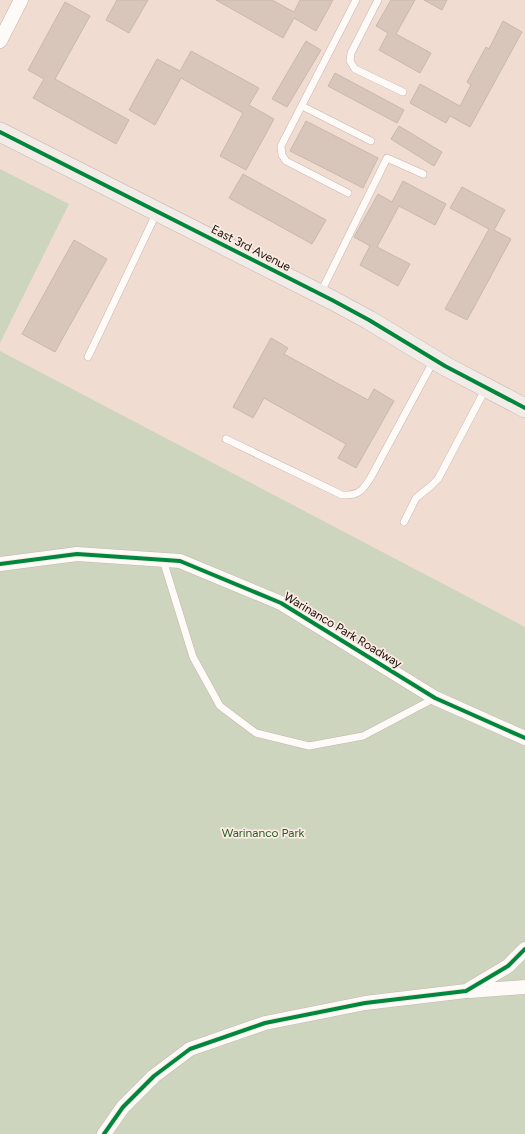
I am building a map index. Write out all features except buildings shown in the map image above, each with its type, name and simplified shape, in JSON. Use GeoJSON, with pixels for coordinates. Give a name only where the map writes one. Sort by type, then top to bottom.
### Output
{"type":"FeatureCollection","features":[{"type":"Feature","properties":{"kind":"street"},"geometry":{"type":"LineString","coordinates":[[0,41],[21,0]]}},
{"type":"Feature","properties":{"kind":"street","name":"East 3rd Avenue"},"geometry":{"type":"LineString","coordinates":[[0,132],[320,294],[369,320],[434,360],[525,408]]}},
{"type":"Feature","properties":{"kind":"street","name":"Warinanco Park Roadway"},"geometry":{"type":"LineString","coordinates":[[0,564],[77,554],[180,561],[281,604],[435,698],[525,738]]}},
{"type":"Feature","properties":{"kind":"street"},"geometry":{"type":"LineString","coordinates":[[466,991],[508,966],[525,949]]}},
{"type":"Feature","properties":{"kind":"street"},"geometry":{"type":"LineString","coordinates":[[104,1134],[123,1107],[154,1076],[190,1049],[265,1023],[365,1003],[466,991],[525,987]]}},
{"type":"Feature","properties":{"kind":"lane"},"geometry":{"type":"LineString","coordinates":[[348,193],[286,161],[282,154],[281,146],[356,0]]}},
{"type":"Feature","properties":{"kind":"lane"},"geometry":{"type":"LineString","coordinates":[[378,0],[351,53],[350,61],[356,69],[403,92]]}},
{"type":"Feature","properties":{"kind":"lane"},"geometry":{"type":"LineString","coordinates":[[302,106],[371,141]]}},
{"type":"Feature","properties":{"kind":"lane"},"geometry":{"type":"LineString","coordinates":[[320,294],[387,158],[423,174]]}},
{"type":"Feature","properties":{"kind":"lane"},"geometry":{"type":"LineString","coordinates":[[88,357],[157,212]]}},
{"type":"Feature","properties":{"kind":"lane"},"geometry":{"type":"LineString","coordinates":[[226,439],[342,496],[352,496],[358,493],[366,485],[371,477],[434,360]]}},
{"type":"Feature","properties":{"kind":"lane"},"geometry":{"type":"LineString","coordinates":[[404,522],[416,498],[438,479],[487,388]]}},
{"type":"Feature","properties":{"kind":"lane"},"geometry":{"type":"LineString","coordinates":[[163,560],[192,657],[220,706],[256,733],[309,746],[363,736],[435,698]]}},
{"type":"Feature","properties":{"kind":"green space"},"geometry":{"type":"Polygon","coordinates":[[[0,169],[69,204],[0,343],[0,169]]]}},
{"type":"Feature","properties":{"kind":"green space","name":"Warinanco Park"},"geometry":{"type":"Polygon","coordinates":[[[0,351],[525,627],[525,1134],[0,1134],[0,351]]]}},
{"type":"Feature","properties":{"kind":"cycle path"},"geometry":{"type":"LineString","coordinates":[[0,132],[332,300],[369,320],[445,366],[525,408]]}},
{"type":"Feature","properties":{"kind":"cycle path"},"geometry":{"type":"LineString","coordinates":[[0,564],[77,554],[180,561],[281,603],[435,698],[525,738]]}},
{"type":"Feature","properties":{"kind":"cycle path"},"geometry":{"type":"LineString","coordinates":[[104,1134],[123,1107],[154,1076],[190,1049],[265,1023],[365,1003],[466,991],[508,966],[525,949]]}}]}
